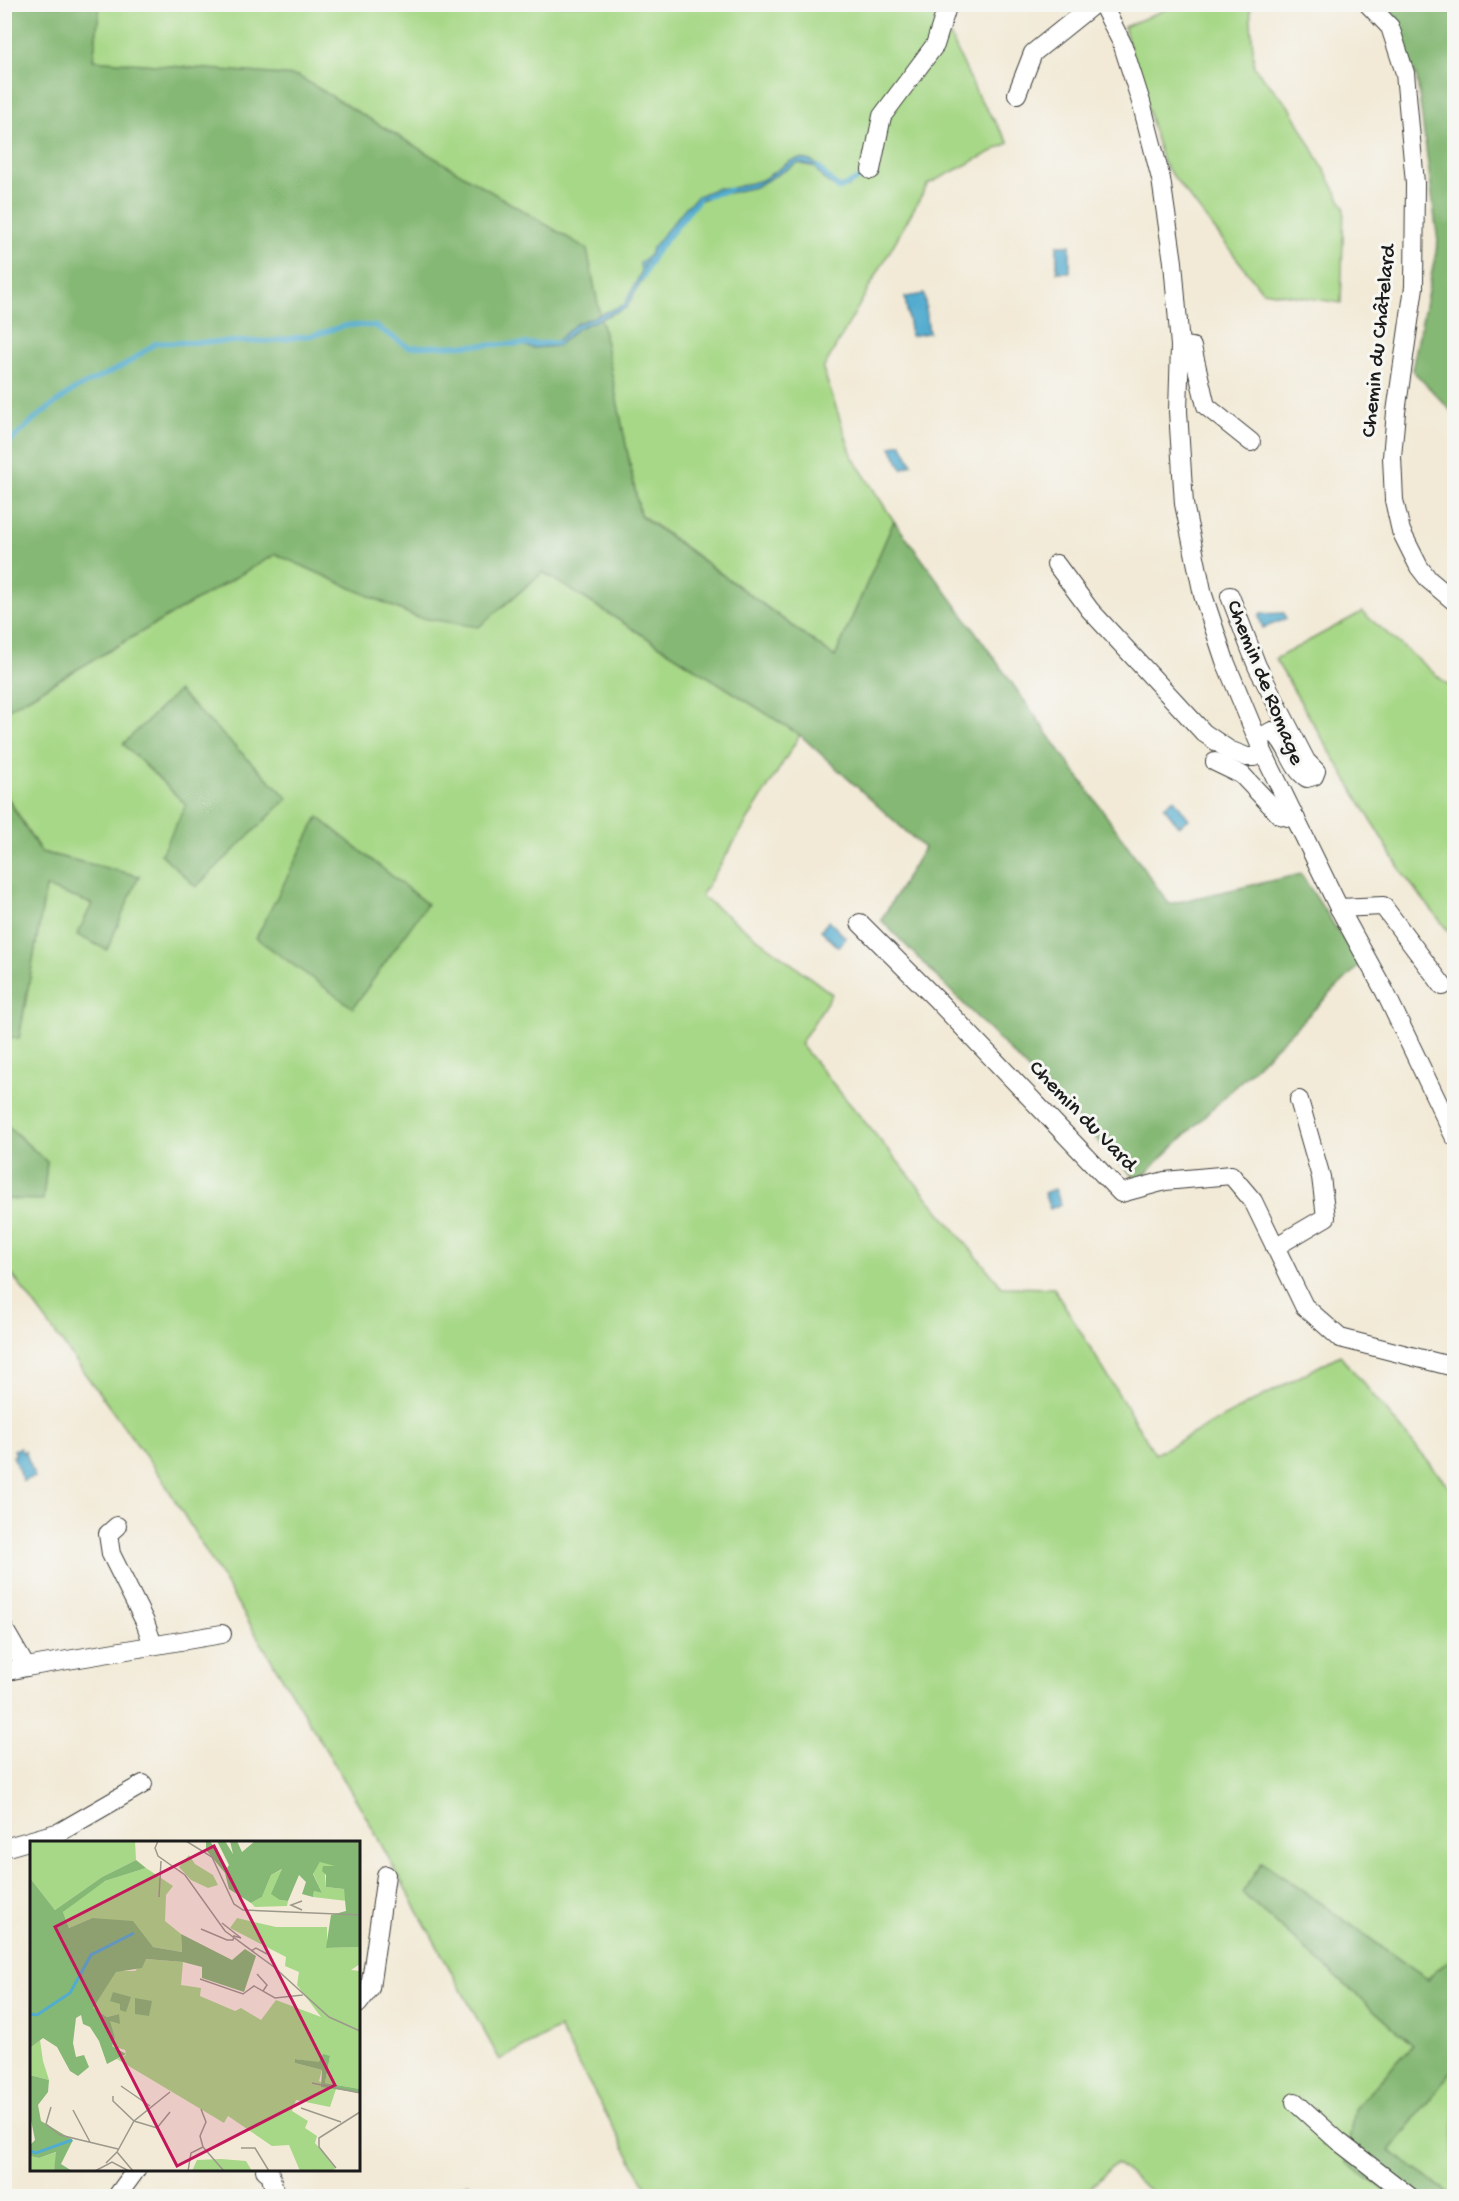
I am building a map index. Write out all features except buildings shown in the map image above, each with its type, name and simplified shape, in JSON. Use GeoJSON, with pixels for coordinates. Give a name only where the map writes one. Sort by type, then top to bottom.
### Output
{"type":"FeatureCollection","features":[{"type":"Feature","properties":{"kind":"street"},"geometry":{"type":"LineString","coordinates":[[871,170],[882,116],[935,45],[948,4]]}},
{"type":"Feature","properties":{"kind":"street"},"geometry":{"type":"LineString","coordinates":[[1017,94],[1033,53],[1094,4]]}},
{"type":"Feature","properties":{"kind":"street","name":"Chemin de Romage"},"geometry":{"type":"LineString","coordinates":[[1102,4],[1122,43],[1141,102],[1161,180],[1173,262],[1180,346],[1178,411],[1184,504],[1207,606],[1224,661],[1262,750],[1455,1136]]}},
{"type":"Feature","properties":{"kind":"street","name":"Chemin du Châtelard"},"geometry":{"type":"LineString","coordinates":[[1368,4],[1390,27],[1405,73],[1416,183],[1414,287],[1395,423],[1392,456],[1394,500],[1401,531],[1419,567],[1430,580],[1455,601]]}},
{"type":"Feature","properties":{"kind":"street"},"geometry":{"type":"LineString","coordinates":[[1180,346],[1192,347],[1206,406],[1251,442]]}},
{"type":"Feature","properties":{"kind":"street"},"geometry":{"type":"LineString","coordinates":[[1056,564],[1090,610],[1204,733],[1229,750],[1247,757],[1254,757],[1262,750],[1261,737],[1272,731],[1280,739],[1299,774],[1306,778],[1314,776],[1316,771],[1306,761],[1257,666],[1230,596]]}},
{"type":"Feature","properties":{"kind":"street"},"geometry":{"type":"LineString","coordinates":[[1215,762],[1242,775],[1280,815],[1296,819]]}},
{"type":"Feature","properties":{"kind":"street"},"geometry":{"type":"LineString","coordinates":[[1339,908],[1383,906],[1443,986]]}},
{"type":"Feature","properties":{"kind":"street","name":"Chemin du Vard"},"geometry":{"type":"LineString","coordinates":[[860,923],[938,1001],[1121,1193],[1165,1181],[1231,1175],[1253,1201],[1304,1306],[1340,1338],[1455,1367]]}},
{"type":"Feature","properties":{"kind":"street"},"geometry":{"type":"LineString","coordinates":[[1275,1247],[1326,1217],[1321,1177],[1299,1100]]}},
{"type":"Feature","properties":{"kind":"street"},"geometry":{"type":"LineString","coordinates":[[117,1526],[108,1534],[111,1554],[145,1622],[153,1645]]}},
{"type":"Feature","properties":{"kind":"street"},"geometry":{"type":"LineString","coordinates":[[4,1629],[26,1667]]}},
{"type":"Feature","properties":{"kind":"street"},"geometry":{"type":"LineString","coordinates":[[4,1672],[222,1634]]}},
{"type":"Feature","properties":{"kind":"street"},"geometry":{"type":"LineString","coordinates":[[4,1848],[60,1832],[143,1784]]}},
{"type":"Feature","properties":{"kind":"street"},"geometry":{"type":"LineString","coordinates":[[360,2001],[370,1988],[386,1875]]}},
{"type":"Feature","properties":{"kind":"street"},"geometry":{"type":"LineString","coordinates":[[1295,2102],[1338,2141],[1409,2196]]}},
{"type":"Feature","properties":{"kind":"street"},"geometry":{"type":"LineString","coordinates":[[117,2196],[135,2171]]}},
{"type":"Feature","properties":{"kind":"street"},"geometry":{"type":"LineString","coordinates":[[267,2171],[270,2174],[276,2196]]}},
{"type":"Feature","properties":{"kind":"green space"},"geometry":{"type":"Polygon","coordinates":[[[5,5],[100,5],[93,60],[298,76],[587,249],[640,515],[835,657],[894,521],[1169,904],[1301,874],[1360,965],[1138,1181],[881,920],[924,848],[800,735],[543,572],[479,627],[416,617],[276,554],[5,711],[5,5]]]}},
{"type":"Feature","properties":{"kind":"green space"},"geometry":{"type":"Polygon","coordinates":[[[100,5],[936,5],[978,96],[1009,143],[928,184],[823,369],[853,458],[894,521],[835,657],[640,514],[586,249],[93,60],[100,5]]]}},
{"type":"Feature","properties":{"kind":"green space"},"geometry":{"type":"Polygon","coordinates":[[[1176,5],[1250,5],[1254,67],[1291,109],[1344,207],[1341,303],[1262,291],[1163,163],[1124,27],[1176,5]]]}},
{"type":"Feature","properties":{"kind":"green space"},"geometry":{"type":"Polygon","coordinates":[[[1385,5],[1454,5],[1454,414],[1412,370],[1438,242],[1417,79],[1385,5]]]}},
{"type":"Feature","properties":{"kind":"green space"},"geometry":{"type":"Polygon","coordinates":[[[276,554],[416,617],[479,626],[543,572],[800,735],[701,896],[832,994],[800,1044],[1002,1287],[1054,1288],[1155,1454],[1340,1355],[1454,1493],[1454,1956],[1427,1979],[1263,1862],[1242,1893],[1413,2045],[1354,2109],[1346,2163],[1393,2196],[1157,2196],[1116,2163],[1081,2196],[651,2196],[559,2028],[500,2060],[361,1808],[161,1477],[5,1265],[4,1199],[43,1199],[47,1162],[5,1123],[4,1036],[19,1038],[46,887],[93,904],[139,876],[41,852],[5,793],[5,711],[276,554]]]}},
{"type":"Feature","properties":{"kind":"green space"},"geometry":{"type":"Polygon","coordinates":[[[1362,612],[1454,690],[1454,938],[1403,874],[1275,659],[1362,612]]]}},
{"type":"Feature","properties":{"kind":"green space"},"geometry":{"type":"Polygon","coordinates":[[[178,691],[288,798],[196,887],[161,854],[186,805],[123,744],[178,691]]]}},
{"type":"Feature","properties":{"kind":"green space"},"geometry":{"type":"Polygon","coordinates":[[[4,793],[41,852],[139,876],[107,950],[77,935],[92,904],[46,887],[19,1039],[5,1036],[4,793]]]}},
{"type":"Feature","properties":{"kind":"green space"},"geometry":{"type":"Polygon","coordinates":[[[318,817],[427,904],[353,1008],[256,938],[318,817]]]}},
{"type":"Feature","properties":{"kind":"green space"},"geometry":{"type":"Polygon","coordinates":[[[4,1123],[47,1162],[43,1200],[5,1199],[4,1123]]]}},
{"type":"Feature","properties":{"kind":"green space"},"geometry":{"type":"Polygon","coordinates":[[[1262,1862],[1427,1979],[1454,1956],[1454,2068],[1390,2151],[1453,2196],[1393,2196],[1346,2163],[1354,2109],[1413,2045],[1242,1893],[1262,1862]]]}},
{"type":"Feature","properties":{"kind":"green space"},"geometry":{"type":"Polygon","coordinates":[[[1454,2068],[1454,2196],[1453,2196],[1390,2151],[1454,2068]]]}},
{"type":"Feature","properties":{"kind":"water"},"geometry":{"type":"Polygon","coordinates":[[[798,159],[812,162],[833,182],[840,186],[848,183],[849,187],[837,189],[822,178],[815,167],[798,163],[755,187],[729,193],[720,192],[701,200],[689,209],[655,251],[653,258],[644,265],[645,275],[626,308],[578,328],[557,346],[534,348],[524,346],[524,344],[533,345],[557,341],[576,324],[624,305],[641,273],[640,263],[650,255],[652,248],[698,196],[717,188],[729,189],[762,180],[798,159]]]}},
{"type":"Feature","properties":{"kind":"water"},"geometry":{"type":"Polygon","coordinates":[[[1057,245],[1070,245],[1070,272],[1057,272],[1057,245]]]}},
{"type":"Feature","properties":{"kind":"water"},"geometry":{"type":"Polygon","coordinates":[[[924,294],[929,333],[911,336],[905,297],[924,294]]]}},
{"type":"Feature","properties":{"kind":"water"},"geometry":{"type":"Polygon","coordinates":[[[901,443],[912,464],[902,469],[891,447],[901,443]]]}},
{"type":"Feature","properties":{"kind":"water"},"geometry":{"type":"Polygon","coordinates":[[[1284,613],[1286,619],[1263,628],[1260,614],[1284,613]]]}},
{"type":"Feature","properties":{"kind":"water"},"geometry":{"type":"Polygon","coordinates":[[[1174,799],[1189,819],[1179,826],[1164,807],[1174,799]]]}},
{"type":"Feature","properties":{"kind":"water"},"geometry":{"type":"Polygon","coordinates":[[[829,921],[846,938],[838,947],[821,930],[829,921]]]}},
{"type":"Feature","properties":{"kind":"water"},"geometry":{"type":"Polygon","coordinates":[[[1055,1189],[1061,1204],[1050,1209],[1044,1193],[1055,1189]]]}},
{"type":"Feature","properties":{"kind":"water"},"geometry":{"type":"Polygon","coordinates":[[[20,1448],[22,1452],[25,1451],[35,1477],[23,1481],[13,1456],[16,1455],[14,1450],[20,1448]]]}},
{"type":"Feature","properties":{"kind":"water"},"geometry":{"type":"Polygon","coordinates":[[[468,2183],[477,2196],[463,2196],[458,2188],[468,2183]]]}},
{"type":"Feature","properties":{"kind":"waterway"},"geometry":{"type":"LineString","coordinates":[[818,167],[839,189],[864,176]]}},
{"type":"Feature","properties":{"kind":"waterway"},"geometry":{"type":"LineString","coordinates":[[707,196],[730,190]]}},
{"type":"Feature","properties":{"kind":"waterway"},"geometry":{"type":"LineString","coordinates":[[643,277],[654,255],[699,199]]}},
{"type":"Feature","properties":{"kind":"waterway"},"geometry":{"type":"LineString","coordinates":[[4,447],[38,416],[75,389],[125,365],[156,343],[273,341],[314,335],[348,325],[375,326],[409,347],[557,343]]}}]}
